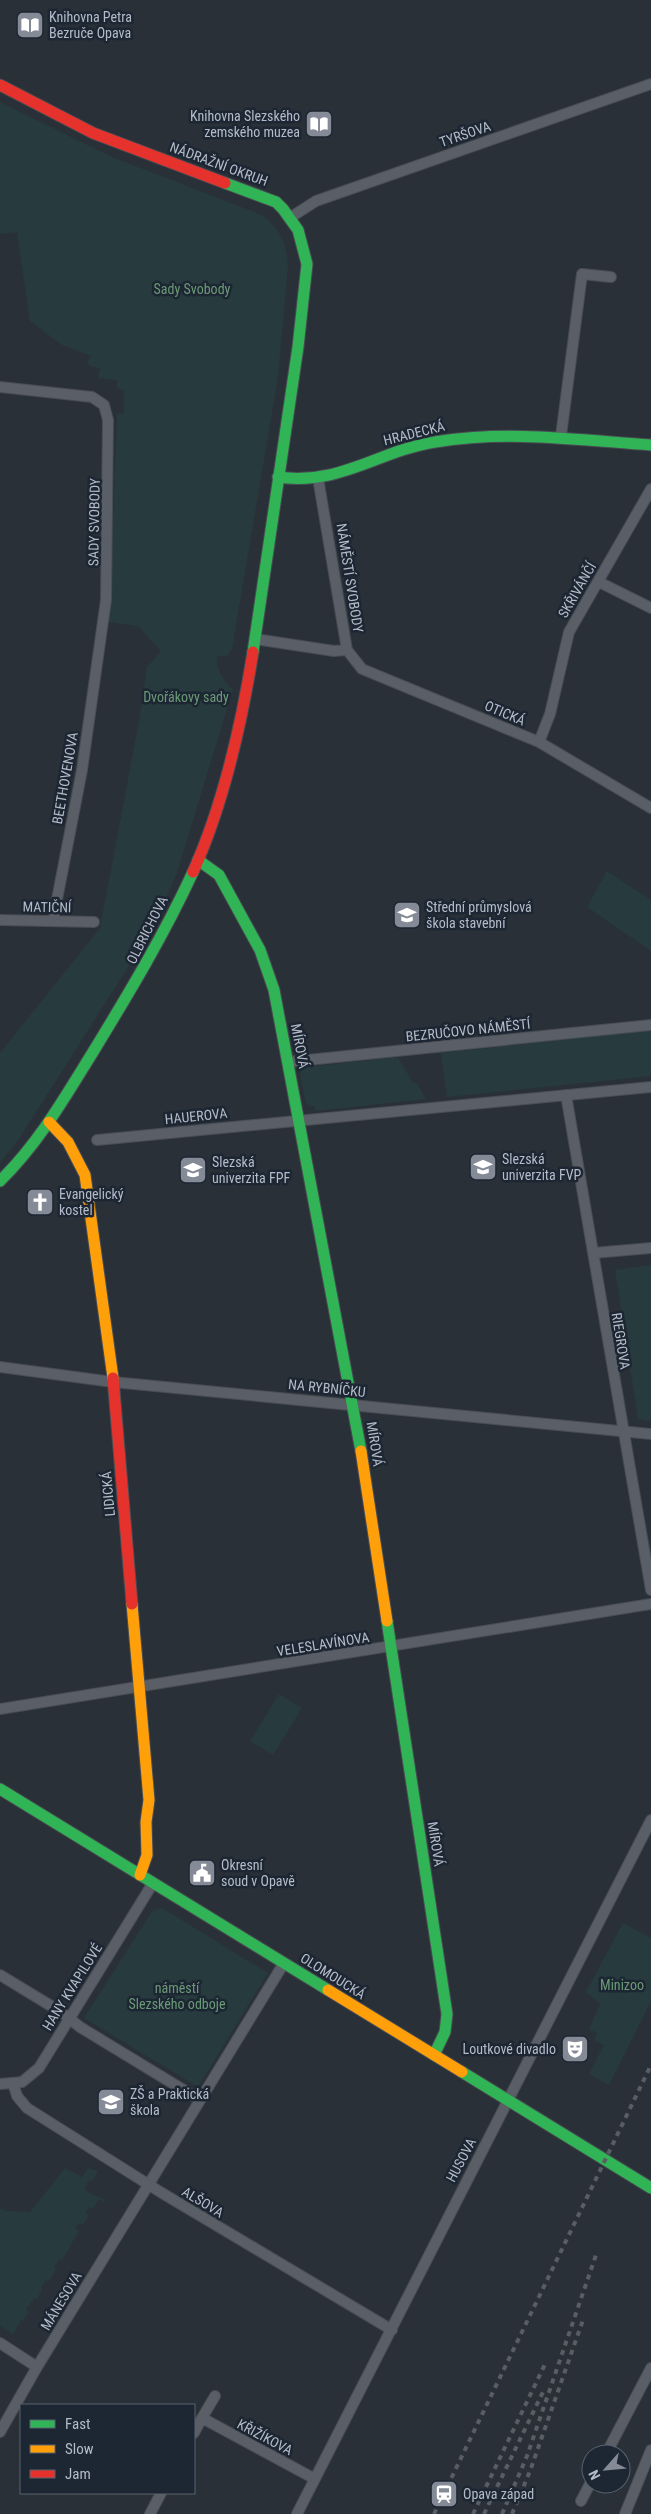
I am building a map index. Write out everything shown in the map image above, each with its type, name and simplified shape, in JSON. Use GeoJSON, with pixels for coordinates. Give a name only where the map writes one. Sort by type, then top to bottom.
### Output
{"type":"FeatureCollection","features":[{"type":"Feature","properties":{"kind":"main road","name":"NÁDRAŽNÍ OKRUH"},"geometry":{"type":"LineString","coordinates":[[0,85],[103,137],[276,202],[290,217],[301,236],[307,264],[278,477]]}},
{"type":"Feature","properties":{"kind":"main road","name":"HRADECKÁ"},"geometry":{"type":"LineString","coordinates":[[278,477],[299,480],[318,478],[393,452],[432,442],[513,435],[561,436],[651,445]]}},
{"type":"Feature","properties":{"kind":"main road"},"geometry":{"type":"LineString","coordinates":[[255,638],[278,477]]}},
{"type":"Feature","properties":{"kind":"main road","name":"OLBRICHOVA"},"geometry":{"type":"LineString","coordinates":[[0,1181],[29,1150],[49,1122],[139,978],[198,860],[229,770],[255,638]]}},
{"type":"Feature","properties":{"kind":"main road","name":"MÍROVÁ"},"geometry":{"type":"LineString","coordinates":[[198,860],[219,875],[267,965],[274,990],[354,1404],[447,2014],[445,2032],[434,2056]]}},
{"type":"Feature","properties":{"kind":"main road","name":"LIDICKÁ"},"geometry":{"type":"LineString","coordinates":[[49,1122],[68,1142],[85,1175],[113,1382],[149,1800],[146,1822],[147,1855],[140,1875]]}},
{"type":"Feature","properties":{"kind":"main road","name":"OLOMOUCKÁ"},"geometry":{"type":"LineString","coordinates":[[0,1790],[651,2188]]}},
{"type":"Feature","properties":{"kind":"street","name":"TYRŠOVA"},"geometry":{"type":"LineString","coordinates":[[290,217],[316,201],[651,84]]}},
{"type":"Feature","properties":{"kind":"street"},"geometry":{"type":"LineString","coordinates":[[561,436],[582,274],[611,277]]}},
{"type":"Feature","properties":{"kind":"street","name":"SADY SVOBODY"},"geometry":{"type":"LineString","coordinates":[[0,387],[92,397],[104,405],[108,420],[108,541],[106,600],[100,640]]}},
{"type":"Feature","properties":{"kind":"street","name":"NÁMĚSTÍ SVOBODY"},"geometry":{"type":"LineString","coordinates":[[255,638],[334,651],[347,650],[318,478]]}},
{"type":"Feature","properties":{"kind":"street","name":"SKŘIVÁNČÍ"},"geometry":{"type":"LineString","coordinates":[[539,742],[550,714],[569,632],[651,489]]}},
{"type":"Feature","properties":{"kind":"street"},"geometry":{"type":"LineString","coordinates":[[599,582],[651,608]]}},
{"type":"Feature","properties":{"kind":"street","name":"BEETHOVENOVA"},"geometry":{"type":"LineString","coordinates":[[53,920],[82,770],[100,640]]}},
{"type":"Feature","properties":{"kind":"street","name":"OTICKÁ"},"geometry":{"type":"LineString","coordinates":[[347,650],[362,669],[539,742],[651,808]]}},
{"type":"Feature","properties":{"kind":"street","name":"MATIČNÍ"},"geometry":{"type":"LineString","coordinates":[[0,920],[94,922]]}},
{"type":"Feature","properties":{"kind":"street","name":"BEZRUČOVO NÁMĚSTÍ"},"geometry":{"type":"LineString","coordinates":[[288,1062],[651,1024]]}},
{"type":"Feature","properties":{"kind":"street"},"geometry":{"type":"LineString","coordinates":[[299,1120],[651,1086]]}},
{"type":"Feature","properties":{"kind":"street","name":"RIEGROVA"},"geometry":{"type":"LineString","coordinates":[[566,1095],[622,1431],[651,1590]]}},
{"type":"Feature","properties":{"kind":"street","name":"HAUEROVA"},"geometry":{"type":"LineString","coordinates":[[97,1140],[299,1120]]}},
{"type":"Feature","properties":{"kind":"street"},"geometry":{"type":"LineString","coordinates":[[593,1253],[651,1248]]}},
{"type":"Feature","properties":{"kind":"street","name":"NA RYBNÍČKU"},"geometry":{"type":"LineString","coordinates":[[0,1367],[113,1382],[651,1434]]}},
{"type":"Feature","properties":{"kind":"street","name":"VELESLAVÍNOVA"},"geometry":{"type":"LineString","coordinates":[[0,1710],[651,1604]]}},
{"type":"Feature","properties":{"kind":"street","name":"HUSOVA"},"geometry":{"type":"LineString","coordinates":[[297,2514],[392,2330],[464,2183],[508,2101],[651,1820]]}},
{"type":"Feature","properties":{"kind":"street","name":"HANY KVAPILOVÉ"},"geometry":{"type":"LineString","coordinates":[[0,2084],[22,2082],[34,2074],[153,1883]]}},
{"type":"Feature","properties":{"kind":"street"},"geometry":{"type":"LineString","coordinates":[[148,2185],[284,1963]]}},
{"type":"Feature","properties":{"kind":"street"},"geometry":{"type":"LineString","coordinates":[[0,1975],[69,2018],[80,2027],[200,2100]]}},
{"type":"Feature","properties":{"kind":"street","name":"ALŠOVA"},"geometry":{"type":"LineString","coordinates":[[13,2083],[17,2096],[27,2108],[148,2185],[392,2330]]}},
{"type":"Feature","properties":{"kind":"street","name":"MÁNESOVA"},"geometry":{"type":"LineString","coordinates":[[0,2432],[37,2367],[148,2185]]}},
{"type":"Feature","properties":{"kind":"street"},"geometry":{"type":"LineString","coordinates":[[0,2343],[37,2367]]}},
{"type":"Feature","properties":{"kind":"street"},"geometry":{"type":"LineString","coordinates":[[611,2444],[651,2368]]}},
{"type":"Feature","properties":{"kind":"street"},"geometry":{"type":"LineString","coordinates":[[195,2431],[214,2396]]}},
{"type":"Feature","properties":{"kind":"street","name":"KŘIŽÍKOVA"},"geometry":{"type":"LineString","coordinates":[[202,2418],[314,2479]]}},
{"type":"Feature","properties":{"kind":"street"},"geometry":{"type":"LineString","coordinates":[[626,2514],[624,2512],[651,2450]]}},
{"type":"Feature","properties":{"kind":"street"},"geometry":{"type":"LineString","coordinates":[[150,2514],[161,2494]]}},
{"type":"Feature","properties":{"kind":"street"},"geometry":{"type":"LineString","coordinates":[[581,2502],[585,2494]]}},
{"type":"Feature","properties":{"kind":"green space","name":"Sady Svobody"},"geometry":{"type":"Polygon","coordinates":[[[0,102],[112,157],[262,215],[269,220],[282,238],[288,267],[278,377],[232,649],[227,656],[217,656],[217,665],[221,674],[226,683],[233,689],[177,873],[151,931],[19,1139],[0,1163],[0,1053],[100,928],[139,721],[147,667],[161,651],[138,626],[109,622],[117,414],[124,414],[124,391],[117,388],[117,380],[98,378],[100,368],[90,366],[87,362],[91,356],[62,345],[30,321],[17,232],[0,234],[0,102]]]}},
{"type":"Feature","properties":{"kind":"green space"},"geometry":{"type":"Polygon","coordinates":[[[607,871],[651,900],[651,951],[587,907],[607,871]]]}},
{"type":"Feature","properties":{"kind":"green space"},"geometry":{"type":"Polygon","coordinates":[[[651,1030],[651,1076],[447,1097],[441,1053],[651,1030]]]}},
{"type":"Feature","properties":{"kind":"green space"},"geometry":{"type":"Polygon","coordinates":[[[398,1057],[413,1083],[417,1083],[426,1099],[315,1111],[314,1106],[309,1106],[305,1101],[299,1068],[398,1057]]]}},
{"type":"Feature","properties":{"kind":"green space"},"geometry":{"type":"Polygon","coordinates":[[[651,1265],[651,1421],[638,1419],[615,1270],[651,1265]]]}},
{"type":"Feature","properties":{"kind":"green space"},"geometry":{"type":"Polygon","coordinates":[[[279,1694],[302,1708],[273,1755],[250,1741],[279,1694]]]}},
{"type":"Feature","properties":{"kind":"green space","name":"náměstí Slezského odboje"},"geometry":{"type":"Polygon","coordinates":[[[162,1908],[268,1973],[198,2087],[84,2018],[153,1910],[162,1908]]]}},
{"type":"Feature","properties":{"kind":"green space","name":"Minizoo"},"geometry":{"type":"Polygon","coordinates":[[[623,1923],[651,1938],[651,2001],[609,2085],[589,2074],[604,2045],[594,2040],[597,2033],[589,2029],[600,2004],[586,1992],[623,1923]]]}},
{"type":"Feature","properties":{"kind":"green space"},"geometry":{"type":"Polygon","coordinates":[[[65,2168],[82,2177],[88,2168],[98,2171],[92,2181],[89,2180],[85,2187],[86,2191],[105,2200],[104,2202],[99,2199],[93,2209],[89,2207],[85,2213],[89,2215],[83,2225],[79,2223],[75,2228],[79,2231],[62,2260],[59,2259],[49,2281],[46,2280],[41,2288],[37,2299],[34,2298],[26,2310],[29,2312],[23,2321],[21,2320],[13,2334],[0,2326],[0,2208],[6,2211],[30,2212],[65,2168]]]}},
{"type":"Feature","properties":{"kind":"railway"},"geometry":{"type":"LineString","coordinates":[[434,2514],[651,2065]]}},
{"type":"Feature","properties":{"kind":"railway"},"geometry":{"type":"LineString","coordinates":[[502,2514],[527,2456],[596,2255]]}},
{"type":"Feature","properties":{"kind":"railway"},"geometry":{"type":"LineString","coordinates":[[512,2514],[530,2471],[583,2320]]}},
{"type":"Feature","properties":{"kind":"railway"},"geometry":{"type":"LineString","coordinates":[[473,2514],[546,2362]]}},
{"type":"Feature","properties":{"kind":"railway"},"geometry":{"type":"LineString","coordinates":[[484,2514],[543,2392]]}},
{"type":"Feature","properties":{"kind":"traffic: fast"},"geometry":{"type":"LineString","coordinates":[[225,183],[276,202],[298,230],[307,264],[298,347],[253,652]]}},
{"type":"Feature","properties":{"kind":"traffic: fast"},"geometry":{"type":"LineString","coordinates":[[278,477],[321,477],[414,446],[462,438],[516,436],[651,445]]}},
{"type":"Feature","properties":{"kind":"traffic: fast"},"geometry":{"type":"LineString","coordinates":[[198,860],[219,875],[260,950],[274,990],[361,1451]]}},
{"type":"Feature","properties":{"kind":"traffic: fast"},"geometry":{"type":"LineString","coordinates":[[0,1181],[27,1151],[51,1119],[72,1086],[146,964],[193,872]]}},
{"type":"Feature","properties":{"kind":"traffic: fast"},"geometry":{"type":"LineString","coordinates":[[387,1621],[447,2014],[445,2032],[434,2055]]}},
{"type":"Feature","properties":{"kind":"traffic: fast"},"geometry":{"type":"LineString","coordinates":[[0,1789],[328,1990]]}},
{"type":"Feature","properties":{"kind":"traffic: fast"},"geometry":{"type":"LineString","coordinates":[[462,2072],[651,2188]]}},
{"type":"Feature","properties":{"kind":"traffic: slow"},"geometry":{"type":"LineString","coordinates":[[49,1122],[68,1142],[85,1175],[113,1378]]}},
{"type":"Feature","properties":{"kind":"traffic: slow"},"geometry":{"type":"LineString","coordinates":[[361,1451],[387,1621]]}},
{"type":"Feature","properties":{"kind":"traffic: slow"},"geometry":{"type":"LineString","coordinates":[[132,1604],[149,1800],[146,1822],[147,1855],[140,1875]]}},
{"type":"Feature","properties":{"kind":"traffic: slow"},"geometry":{"type":"LineString","coordinates":[[328,1990],[462,2072]]}},
{"type":"Feature","properties":{"kind":"traffic: jam"},"geometry":{"type":"LineString","coordinates":[[0,85],[93,133],[225,183]]}},
{"type":"Feature","properties":{"kind":"traffic: jam"},"geometry":{"type":"LineString","coordinates":[[193,872],[214,819],[230,764],[253,652]]}},
{"type":"Feature","properties":{"kind":"traffic: jam"},"geometry":{"type":"LineString","coordinates":[[113,1378],[132,1604]]}},
{"type":"Feature","properties":{"kind":"place","name":"Knihovna Petra Bezruče Opava"},"geometry":{"type":"Point","coordinates":[30,25]}},
{"type":"Feature","properties":{"kind":"place","name":"Knihovna Slezského zemského muzea"},"geometry":{"type":"Point","coordinates":[319,124]}},
{"type":"Feature","properties":{"kind":"place","name":"Střední průmyslová škola stavební"},"geometry":{"type":"Point","coordinates":[407,915]}},
{"type":"Feature","properties":{"kind":"place","name":"Slezská univerzita FVP"},"geometry":{"type":"Point","coordinates":[483,1167]}},
{"type":"Feature","properties":{"kind":"place","name":"Slezská univerzita FPF"},"geometry":{"type":"Point","coordinates":[193,1170]}},
{"type":"Feature","properties":{"kind":"place","name":"Evangelický kostel"},"geometry":{"type":"Point","coordinates":[40,1202]}},
{"type":"Feature","properties":{"kind":"place","name":"Okresní soud v Opavě"},"geometry":{"type":"Point","coordinates":[202,1873]}},
{"type":"Feature","properties":{"kind":"place","name":"Loutkové divadlo"},"geometry":{"type":"Point","coordinates":[575,2049]}},
{"type":"Feature","properties":{"kind":"place","name":"ZŠ a Praktická škola"},"geometry":{"type":"Point","coordinates":[111,2102]}},
{"type":"Feature","properties":{"kind":"place","name":"Opava západ"},"geometry":{"type":"Point","coordinates":[444,2494]}},
{"type":"Feature","properties":{"kind":"park label","name":"Dvořákovy sady"},"geometry":{"type":"Point","coordinates":[186,697]}}]}
